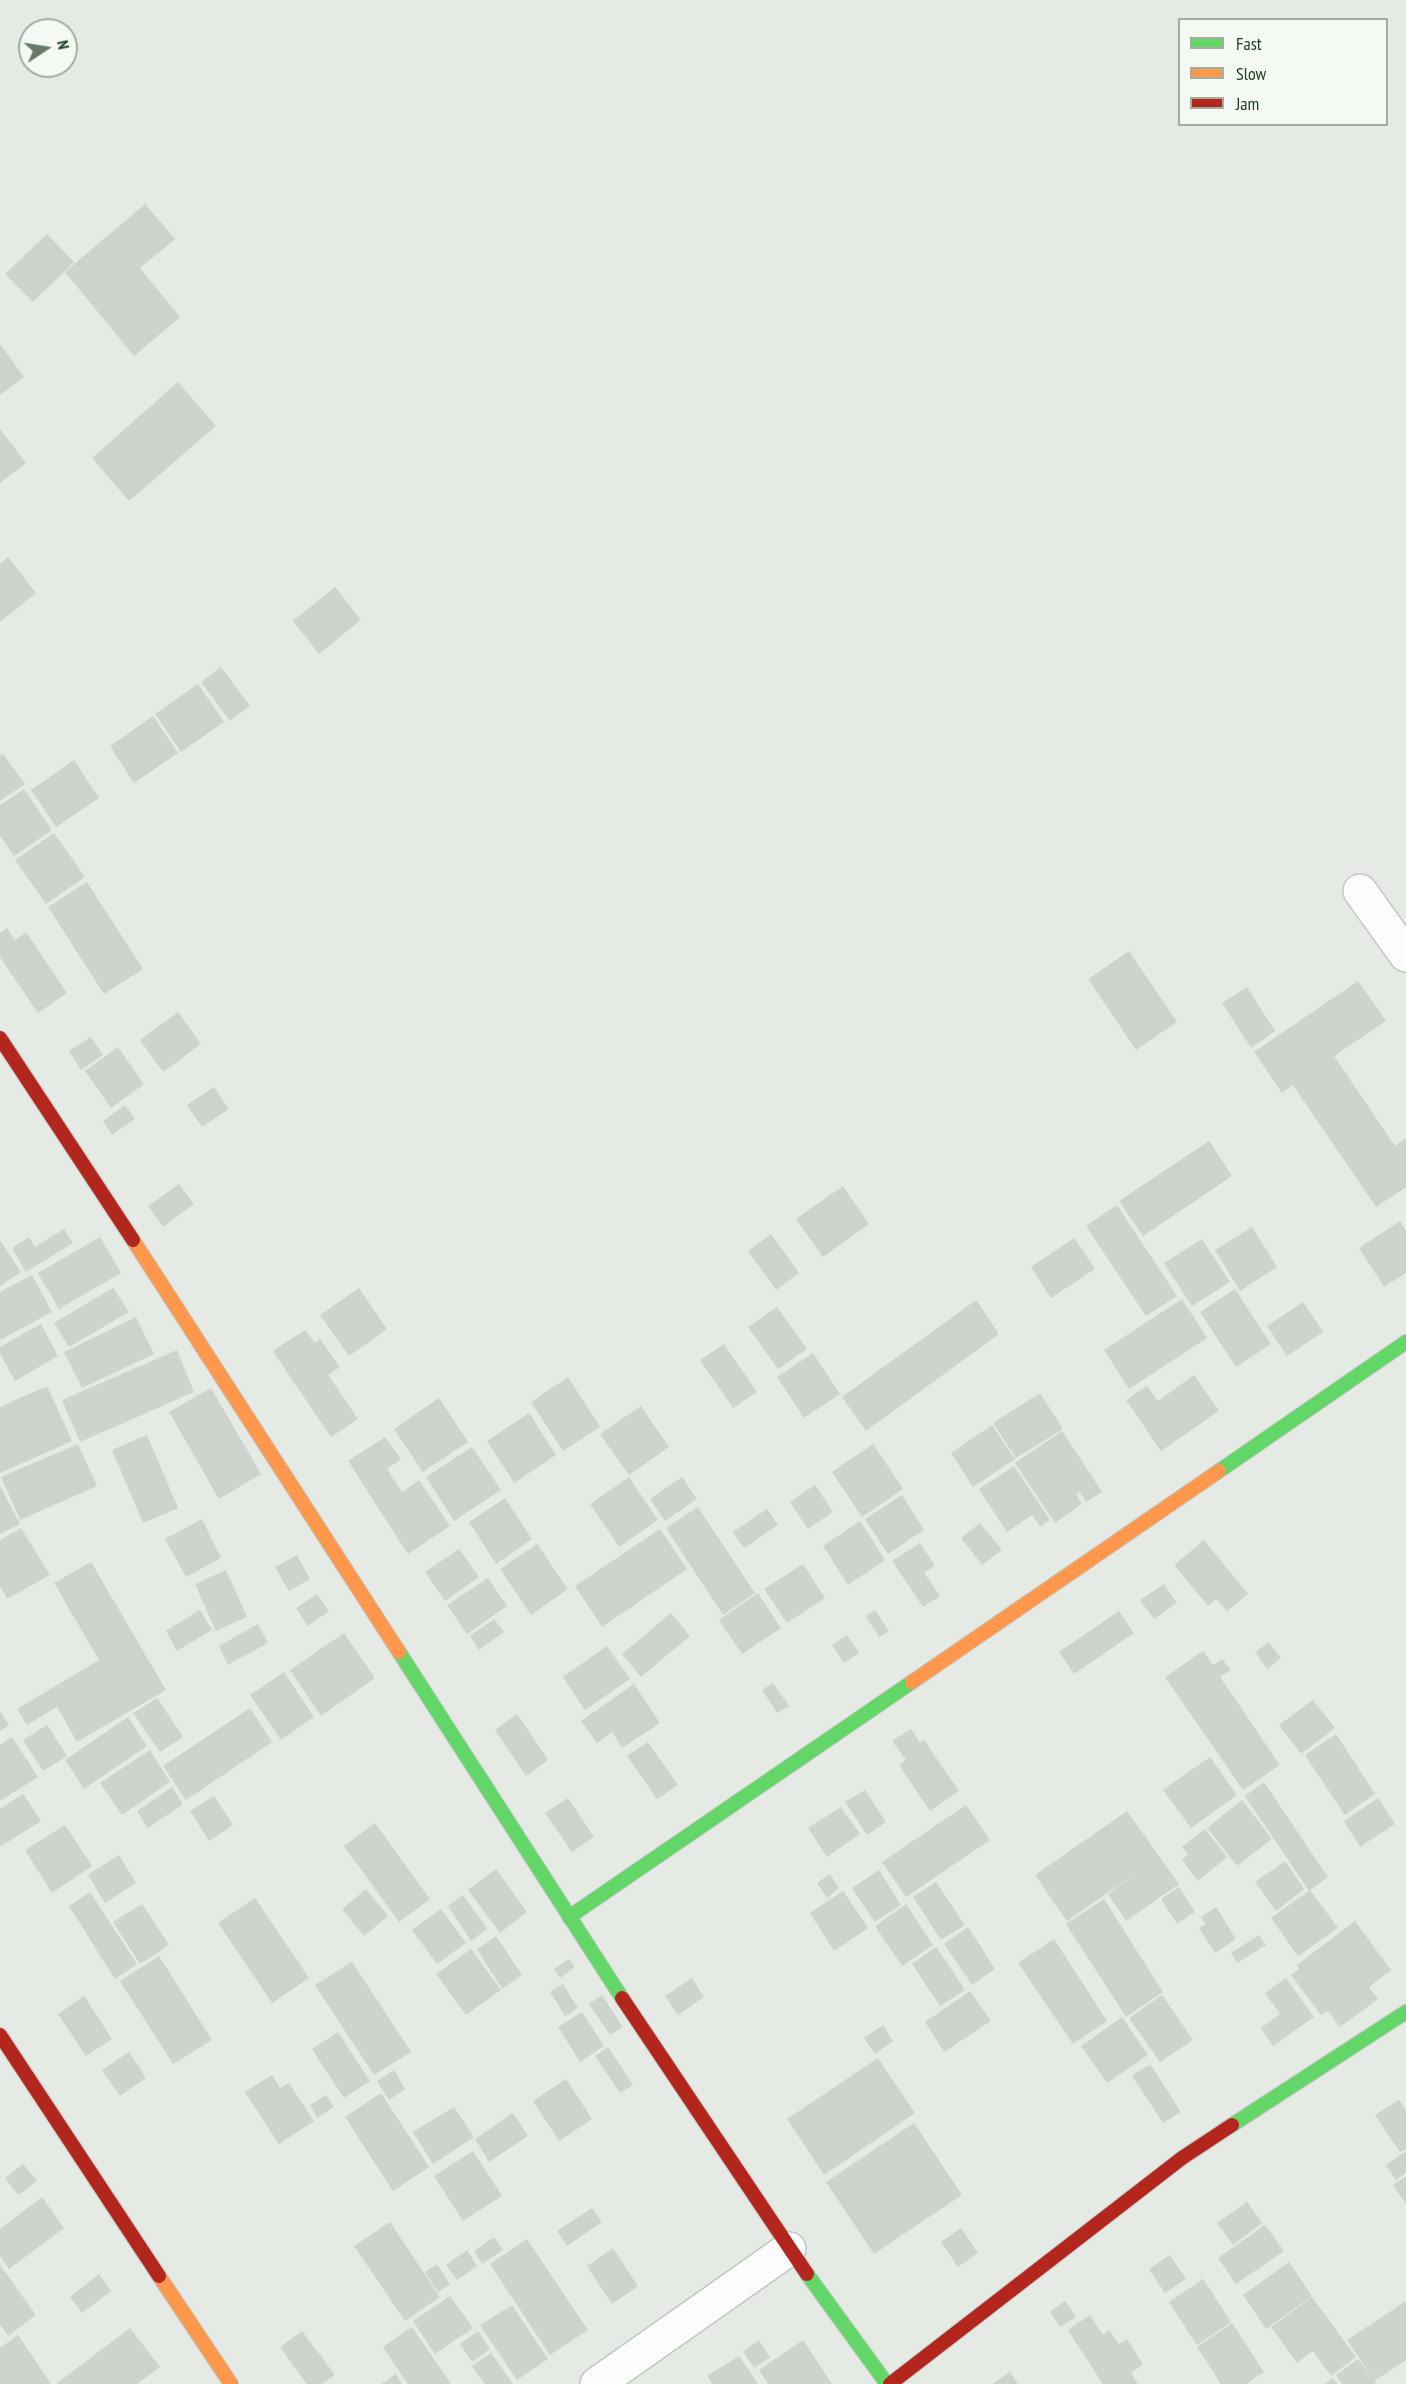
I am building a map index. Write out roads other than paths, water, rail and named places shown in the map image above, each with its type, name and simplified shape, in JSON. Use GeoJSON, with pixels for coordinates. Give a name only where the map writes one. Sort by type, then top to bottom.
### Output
{"type":"FeatureCollection","features":[{"type":"Feature","properties":{"kind":"street"},"geometry":{"type":"LineString","coordinates":[[1360,891],[1406,955]]}},
{"type":"Feature","properties":{"kind":"street"},"geometry":{"type":"LineString","coordinates":[[0,1038],[235,1395],[569,1917],[789,2249],[889,2384],[1182,2158],[1406,2012]]}},
{"type":"Feature","properties":{"kind":"street"},"geometry":{"type":"LineString","coordinates":[[569,1917],[1406,1342]]}},
{"type":"Feature","properties":{"kind":"street"},"geometry":{"type":"LineString","coordinates":[[0,2035],[224,2382]]}},
{"type":"Feature","properties":{"kind":"street"},"geometry":{"type":"LineString","coordinates":[[597,2384],[789,2249]]}}]}
